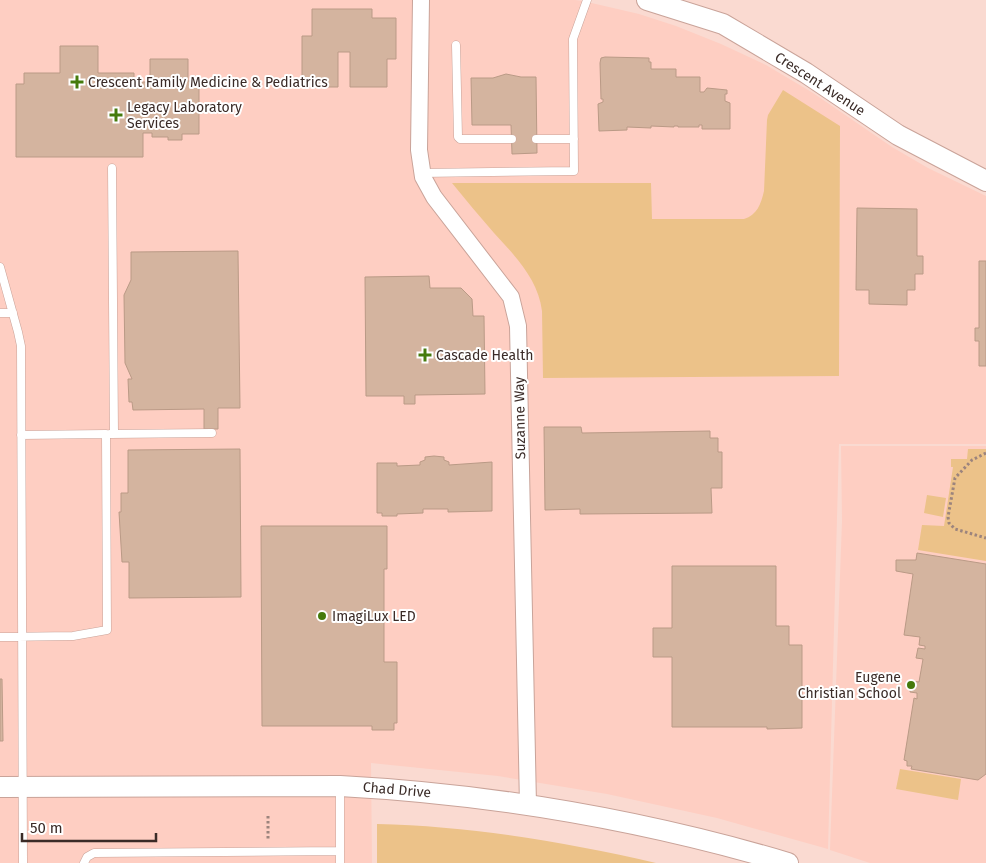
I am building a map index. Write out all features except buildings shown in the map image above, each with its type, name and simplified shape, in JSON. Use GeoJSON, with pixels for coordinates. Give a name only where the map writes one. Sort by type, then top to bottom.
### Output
{"type":"FeatureCollection","features":[{"type":"Feature","properties":{"kind":"street","name":"Suzanne Way"},"geometry":{"type":"LineString","coordinates":[[421,0],[419,150],[422,173],[434,197],[510,297],[518,326],[528,805]]}},
{"type":"Feature","properties":{"kind":"street","name":"Crescent Avenue"},"geometry":{"type":"LineString","coordinates":[[647,0],[723,24],[806,73],[898,135],[986,181]]}},
{"type":"Feature","properties":{"kind":"street","name":"Chad Drive"},"geometry":{"type":"LineString","coordinates":[[0,787],[340,786],[383,788],[528,805],[649,828],[751,858],[788,863]]}},
{"type":"Feature","properties":{"kind":"lane"},"geometry":{"type":"LineString","coordinates":[[422,173],[574,171],[572,44],[587,0]]}},
{"type":"Feature","properties":{"kind":"lane"},"geometry":{"type":"LineString","coordinates":[[456,45],[458,137],[460,140],[512,140]]}},
{"type":"Feature","properties":{"kind":"lane"},"geometry":{"type":"LineString","coordinates":[[536,139],[574,139]]}},
{"type":"Feature","properties":{"kind":"lane"},"geometry":{"type":"LineString","coordinates":[[0,637],[73,636],[107,630],[112,168]]}},
{"type":"Feature","properties":{"kind":"lane"},"geometry":{"type":"LineString","coordinates":[[0,267],[21,346],[24,863]]}},
{"type":"Feature","properties":{"kind":"lane"},"geometry":{"type":"LineString","coordinates":[[0,313],[13,313]]}},
{"type":"Feature","properties":{"kind":"lane"},"geometry":{"type":"LineString","coordinates":[[21,434],[212,433]]}},
{"type":"Feature","properties":{"kind":"lane"},"geometry":{"type":"LineString","coordinates":[[340,786],[340,863]]}},
{"type":"Feature","properties":{"kind":"lane"},"geometry":{"type":"LineString","coordinates":[[84,863],[86,857],[94,853],[340,851]]}},
{"type":"Feature","properties":{"kind":"path"},"geometry":{"type":"LineString","coordinates":[[986,453],[972,460],[955,478],[948,523],[955,529],[986,538]]}},
{"type":"Feature","properties":{"kind":"path"},"geometry":{"type":"LineString","coordinates":[[268,816],[268,840]]}},
{"type":"Feature","properties":{"kind":"shaded area"},"geometry":{"type":"Polygon","coordinates":[[[0,0],[583,1],[639,14],[676,26],[766,65],[813,93],[892,147],[928,168],[986,196],[986,444],[839,444],[828,849],[717,818],[607,794],[498,776],[371,763],[372,863],[0,863],[0,0]]]}},
{"type":"Feature","properties":{"kind":"shaded area"},"geometry":{"type":"Polygon","coordinates":[[[783,90],[840,126],[839,376],[543,378],[542,311],[540,299],[531,278],[452,183],[651,183],[652,219],[744,219],[755,212],[763,196],[767,120],[783,90]]]}},
{"type":"Feature","properties":{"kind":"shaded area","name":"Eugene Christian School"},"geometry":{"type":"Polygon","coordinates":[[[841,446],[986,446],[986,863],[870,863],[830,850],[842,521],[841,446]]]}},
{"type":"Feature","properties":{"kind":"shaded area"},"geometry":{"type":"Polygon","coordinates":[[[968,449],[986,449],[986,561],[918,550],[922,525],[944,526],[953,467],[951,467],[951,459],[967,459],[968,449]]]}},
{"type":"Feature","properties":{"kind":"shaded area"},"geometry":{"type":"Polygon","coordinates":[[[927,495],[946,498],[943,517],[924,513],[927,495]]]}},
{"type":"Feature","properties":{"kind":"shaded area"},"geometry":{"type":"Polygon","coordinates":[[[900,769],[961,779],[958,800],[896,789],[900,769]]]}},
{"type":"Feature","properties":{"kind":"shaded area"},"geometry":{"type":"Polygon","coordinates":[[[377,824],[447,828],[517,836],[587,848],[656,863],[377,863],[377,824]]]}},
{"type":"Feature","properties":{"kind":"place","name":"Crescent Family Medicine & Pediatrics"},"geometry":{"type":"Point","coordinates":[77,82]}},
{"type":"Feature","properties":{"kind":"place","name":"Legacy Laboratory Services"},"geometry":{"type":"Point","coordinates":[116,115]}},
{"type":"Feature","properties":{"kind":"place","name":"Cascade Health"},"geometry":{"type":"Point","coordinates":[425,355]}},
{"type":"Feature","properties":{"kind":"place","name":"ImagiLux LED"},"geometry":{"type":"Point","coordinates":[322,616]}},
{"type":"Feature","properties":{"kind":"place","name":"Eugene Christian School"},"geometry":{"type":"Point","coordinates":[911,685]}}]}
